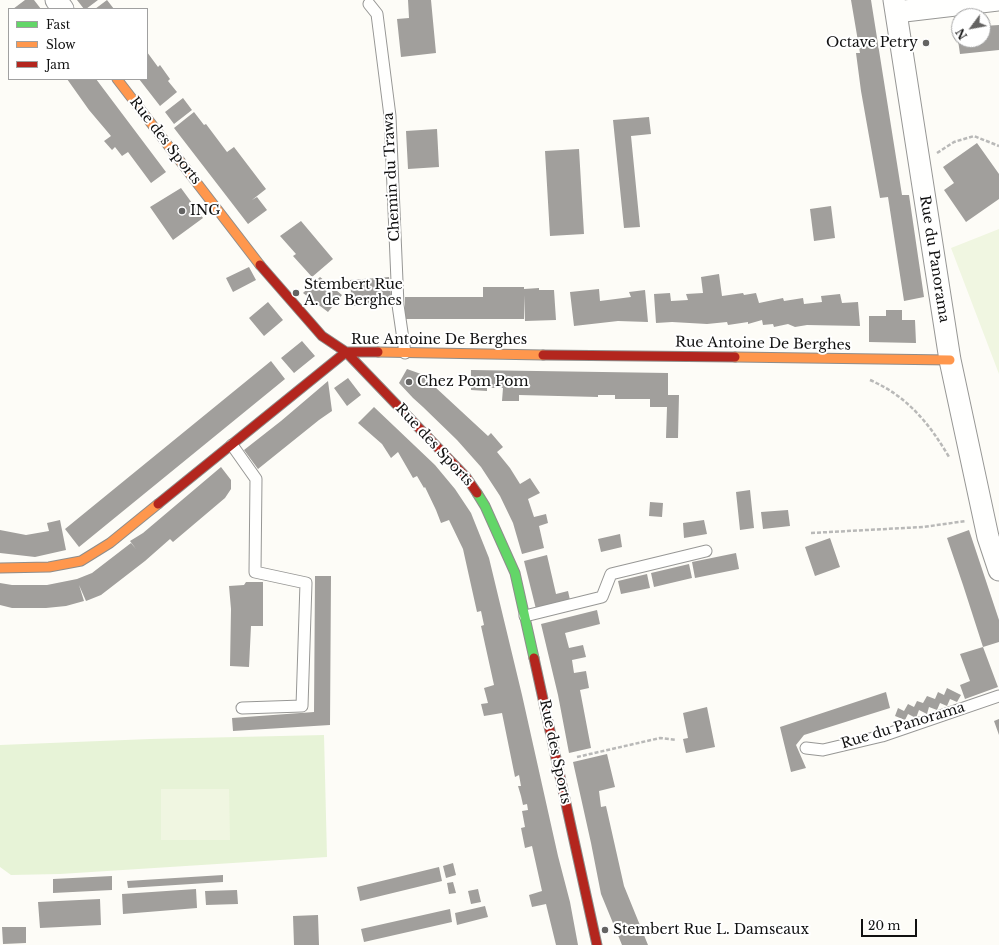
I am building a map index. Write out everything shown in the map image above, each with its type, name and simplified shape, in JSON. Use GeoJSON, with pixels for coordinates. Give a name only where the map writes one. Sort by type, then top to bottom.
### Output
{"type":"FeatureCollection","features":[{"type":"Feature","properties":{"kind":"street"},"geometry":{"type":"LineString","coordinates":[[56,0],[62,8]]}},
{"type":"Feature","properties":{"kind":"street"},"geometry":{"type":"LineString","coordinates":[[895,6],[998,0]]}},
{"type":"Feature","properties":{"kind":"street","name":"Rue du Panorama"},"geometry":{"type":"LineString","coordinates":[[895,6],[950,360],[983,517],[988,537],[997,558]]}},
{"type":"Feature","properties":{"kind":"street","name":"Rue des Sports"},"geometry":{"type":"LineString","coordinates":[[118,80],[264,270],[322,336],[346,352],[466,477],[485,506],[515,573],[597,945]]}},
{"type":"Feature","properties":{"kind":"street","name":"Rue Antoine De Berghes"},"geometry":{"type":"LineString","coordinates":[[0,568],[49,567],[81,561],[110,543],[346,352],[950,360]]}},
{"type":"Feature","properties":{"kind":"lane","name":"Chemin du Trawa"},"geometry":{"type":"LineString","coordinates":[[369,4],[377,14],[390,116],[398,305],[405,353]]}},
{"type":"Feature","properties":{"kind":"lane"},"geometry":{"type":"LineString","coordinates":[[232,445],[256,479],[255,572],[306,583],[302,706],[242,708]]}},
{"type":"Feature","properties":{"kind":"lane"},"geometry":{"type":"LineString","coordinates":[[525,616],[602,597],[612,574],[706,552]]}},
{"type":"Feature","properties":{"kind":"lane","name":"Rue du Panorama"},"geometry":{"type":"LineString","coordinates":[[806,748],[823,750],[882,736],[999,696]]}},
{"type":"Feature","properties":{"kind":"path"},"geometry":{"type":"LineString","coordinates":[[919,164],[954,142],[974,136],[999,146]]}},
{"type":"Feature","properties":{"kind":"path"},"geometry":{"type":"LineString","coordinates":[[847,359],[859,375],[879,384],[897,395],[913,408],[937,436],[951,459],[973,467]]}},
{"type":"Feature","properties":{"kind":"path"},"geometry":{"type":"LineString","coordinates":[[811,533],[924,527],[983,517]]}},
{"type":"Feature","properties":{"kind":"path"},"geometry":{"type":"LineString","coordinates":[[557,761],[660,738],[676,740]]}},
{"type":"Feature","properties":{"kind":"green space"},"geometry":{"type":"Polygon","coordinates":[[[999,229],[999,374],[951,248],[999,229]]]}},
{"type":"Feature","properties":{"kind":"green space"},"geometry":{"type":"Polygon","coordinates":[[[324,735],[327,857],[60,874],[11,875],[0,867],[0,745],[150,739],[324,735]]]}},
{"type":"Feature","properties":{"kind":"green space"},"geometry":{"type":"Polygon","coordinates":[[[161,789],[229,789],[230,840],[161,840],[161,789]]]}},
{"type":"Feature","properties":{"kind":"building"},"geometry":{"type":"Polygon","coordinates":[[[25,0],[34,0],[40,8],[14,8],[25,0]]]}},
{"type":"Feature","properties":{"kind":"building"},"geometry":{"type":"Polygon","coordinates":[[[77,0],[98,0],[87,8],[83,8],[77,0]]]}},
{"type":"Feature","properties":{"kind":"building"},"geometry":{"type":"Polygon","coordinates":[[[107,0],[113,8],[96,8],[107,0]]]}},
{"type":"Feature","properties":{"kind":"building"},"geometry":{"type":"Polygon","coordinates":[[[408,0],[431,0],[436,53],[401,57],[397,19],[409,18],[408,0]]]}},
{"type":"Feature","properties":{"kind":"building"},"geometry":{"type":"Polygon","coordinates":[[[851,0],[871,0],[902,195],[909,195],[924,297],[904,301],[888,197],[880,198],[861,91],[856,53],[860,53],[851,0]]]}},
{"type":"Feature","properties":{"kind":"building"},"geometry":{"type":"Polygon","coordinates":[[[999,25],[999,50],[960,54],[959,48],[991,48],[991,26],[999,25]]]}},
{"type":"Feature","properties":{"kind":"building"},"geometry":{"type":"Polygon","coordinates":[[[148,53],[158,67],[160,65],[170,79],[168,81],[177,92],[160,106],[140,80],[148,80],[148,53]]]}},
{"type":"Feature","properties":{"kind":"building"},"geometry":{"type":"Polygon","coordinates":[[[68,80],[97,80],[166,172],[151,183],[128,152],[122,156],[115,147],[112,150],[104,141],[111,136],[89,110],[68,80]]]}},
{"type":"Feature","properties":{"kind":"building"},"geometry":{"type":"Polygon","coordinates":[[[183,98],[192,110],[174,124],[165,112],[183,98]]]}},
{"type":"Feature","properties":{"kind":"building"},"geometry":{"type":"Polygon","coordinates":[[[194,112],[204,125],[206,124],[227,152],[234,147],[266,189],[252,200],[257,197],[267,210],[248,224],[174,128],[194,112]]]}},
{"type":"Feature","properties":{"kind":"building"},"geometry":{"type":"Polygon","coordinates":[[[649,117],[651,134],[631,136],[640,227],[624,228],[613,120],[649,117]]]}},
{"type":"Feature","properties":{"kind":"building"},"geometry":{"type":"Polygon","coordinates":[[[437,129],[439,167],[408,169],[406,131],[437,129]]]}},
{"type":"Feature","properties":{"kind":"building"},"geometry":{"type":"Polygon","coordinates":[[[977,143],[999,174],[999,199],[966,222],[944,190],[954,183],[943,167],[977,143]]]}},
{"type":"Feature","properties":{"kind":"building"},"geometry":{"type":"Polygon","coordinates":[[[579,149],[584,234],[550,236],[545,151],[579,149]]]}},
{"type":"Feature","properties":{"kind":"building"},"geometry":{"type":"Polygon","coordinates":[[[181,188],[203,218],[173,240],[150,207],[181,188]]]}},
{"type":"Feature","properties":{"kind":"building"},"geometry":{"type":"Polygon","coordinates":[[[831,206],[835,238],[814,241],[810,209],[831,206]]]}},
{"type":"Feature","properties":{"kind":"building"},"geometry":{"type":"Polygon","coordinates":[[[301,221],[333,259],[312,277],[293,256],[296,254],[280,236],[301,221]]]}},
{"type":"Feature","properties":{"kind":"building"},"geometry":{"type":"Polygon","coordinates":[[[249,267],[256,280],[233,292],[226,278],[249,267]]]}},
{"type":"Feature","properties":{"kind":"building"},"geometry":{"type":"Polygon","coordinates":[[[719,274],[722,296],[756,293],[759,303],[783,298],[784,301],[803,298],[804,304],[822,302],[821,296],[840,294],[842,303],[858,302],[860,326],[807,325],[795,327],[788,324],[774,327],[773,324],[763,325],[762,320],[748,324],[748,322],[728,325],[727,322],[707,324],[672,322],[656,323],[654,294],[670,293],[671,301],[688,300],[686,294],[703,293],[701,277],[719,274]]]}},
{"type":"Feature","properties":{"kind":"building"},"geometry":{"type":"Polygon","coordinates":[[[320,277],[342,295],[328,312],[303,293],[320,277]]]}},
{"type":"Feature","properties":{"kind":"building"},"geometry":{"type":"Polygon","coordinates":[[[389,277],[392,304],[352,306],[350,280],[389,277]]]}},
{"type":"Feature","properties":{"kind":"building"},"geometry":{"type":"Polygon","coordinates":[[[483,287],[524,287],[524,289],[539,288],[539,290],[554,290],[556,320],[525,321],[524,295],[524,319],[405,319],[405,297],[483,297],[483,287]]]}},
{"type":"Feature","properties":{"kind":"building"},"geometry":{"type":"Polygon","coordinates":[[[599,289],[600,301],[631,297],[629,292],[645,290],[648,322],[618,321],[574,326],[570,292],[599,289]]]}},
{"type":"Feature","properties":{"kind":"building"},"geometry":{"type":"Polygon","coordinates":[[[268,302],[283,320],[264,336],[249,318],[268,302]]]}},
{"type":"Feature","properties":{"kind":"building"},"geometry":{"type":"Polygon","coordinates":[[[886,310],[902,310],[902,320],[915,320],[916,343],[869,342],[869,316],[886,316],[886,310]]]}},
{"type":"Feature","properties":{"kind":"building"},"geometry":{"type":"Polygon","coordinates":[[[302,341],[315,356],[294,373],[281,358],[302,341]]]}},
{"type":"Feature","properties":{"kind":"building"},"geometry":{"type":"Polygon","coordinates":[[[271,361],[285,379],[79,547],[65,529],[271,361]]]}},
{"type":"Feature","properties":{"kind":"building"},"geometry":{"type":"Polygon","coordinates":[[[407,369],[421,374],[488,436],[491,433],[503,447],[497,452],[510,468],[520,484],[530,478],[540,493],[528,499],[534,517],[546,514],[548,523],[539,526],[544,548],[522,554],[513,523],[500,496],[481,467],[457,440],[399,383],[407,369]]]}},
{"type":"Feature","properties":{"kind":"building"},"geometry":{"type":"Polygon","coordinates":[[[471,370],[668,373],[668,395],[679,395],[678,438],[666,438],[667,407],[650,407],[650,399],[615,399],[615,395],[598,395],[598,397],[519,395],[519,401],[502,401],[503,388],[487,388],[487,391],[471,390],[471,370]]]}},
{"type":"Feature","properties":{"kind":"building"},"geometry":{"type":"Polygon","coordinates":[[[348,378],[361,395],[347,406],[334,388],[348,378]]]}},
{"type":"Feature","properties":{"kind":"building"},"geometry":{"type":"Polygon","coordinates":[[[328,381],[332,411],[258,469],[244,450],[328,381]]]}},
{"type":"Feature","properties":{"kind":"building"},"geometry":{"type":"Polygon","coordinates":[[[374,407],[435,465],[455,489],[471,513],[489,558],[570,902],[578,945],[556,945],[546,904],[532,907],[529,895],[542,891],[532,846],[525,848],[521,828],[525,827],[522,811],[528,810],[527,804],[523,805],[518,786],[521,786],[519,775],[515,777],[502,713],[484,716],[481,704],[488,703],[484,688],[494,685],[481,626],[484,625],[481,611],[477,612],[463,549],[449,520],[441,523],[425,487],[424,488],[417,476],[413,478],[398,452],[391,458],[382,444],[358,423],[374,407]]]}},
{"type":"Feature","properties":{"kind":"building"},"geometry":{"type":"Polygon","coordinates":[[[221,467],[231,480],[231,489],[225,498],[173,542],[170,539],[145,561],[101,595],[86,601],[79,585],[84,601],[66,606],[46,608],[12,608],[0,605],[0,583],[12,585],[47,585],[77,579],[92,573],[131,543],[136,549],[130,541],[143,533],[221,467]]]}},
{"type":"Feature","properties":{"kind":"building"},"geometry":{"type":"Polygon","coordinates":[[[750,490],[754,528],[740,530],[736,492],[750,490]]]}},
{"type":"Feature","properties":{"kind":"building"},"geometry":{"type":"Polygon","coordinates":[[[650,502],[663,503],[662,517],[649,516],[650,502]]]}},
{"type":"Feature","properties":{"kind":"building"},"geometry":{"type":"Polygon","coordinates":[[[788,510],[790,526],[763,529],[761,512],[788,510]]]}},
{"type":"Feature","properties":{"kind":"building"},"geometry":{"type":"Polygon","coordinates":[[[60,520],[66,550],[35,557],[0,553],[0,530],[26,535],[49,531],[47,523],[60,520]]]}},
{"type":"Feature","properties":{"kind":"building"},"geometry":{"type":"Polygon","coordinates":[[[704,520],[707,534],[684,538],[683,523],[704,520]]]}},
{"type":"Feature","properties":{"kind":"building"},"geometry":{"type":"Polygon","coordinates":[[[969,530],[999,620],[999,642],[983,647],[947,538],[969,530]]]}},
{"type":"Feature","properties":{"kind":"building"},"geometry":{"type":"Polygon","coordinates":[[[620,534],[622,547],[601,552],[598,539],[620,534]]]}},
{"type":"Feature","properties":{"kind":"building"},"geometry":{"type":"Polygon","coordinates":[[[830,538],[840,567],[815,576],[805,547],[830,538]]]}},
{"type":"Feature","properties":{"kind":"building"},"geometry":{"type":"Polygon","coordinates":[[[736,553],[739,569],[695,578],[692,562],[736,553]]]}},
{"type":"Feature","properties":{"kind":"building"},"geometry":{"type":"Polygon","coordinates":[[[547,555],[556,594],[568,591],[570,600],[536,609],[524,561],[547,555]]]}},
{"type":"Feature","properties":{"kind":"building"},"geometry":{"type":"Polygon","coordinates":[[[689,564],[692,578],[654,587],[651,573],[689,564]]]}},
{"type":"Feature","properties":{"kind":"building"},"geometry":{"type":"Polygon","coordinates":[[[647,574],[650,588],[621,594],[618,581],[647,574]]]}},
{"type":"Feature","properties":{"kind":"building"},"geometry":{"type":"Polygon","coordinates":[[[315,576],[331,576],[330,725],[233,731],[232,718],[314,712],[315,576]]]}},
{"type":"Feature","properties":{"kind":"building"},"geometry":{"type":"Polygon","coordinates":[[[246,582],[263,582],[263,626],[251,626],[249,667],[230,666],[231,609],[229,586],[244,585],[246,582]]]}},
{"type":"Feature","properties":{"kind":"building"},"geometry":{"type":"Polygon","coordinates":[[[597,610],[600,624],[565,633],[569,648],[583,645],[586,657],[572,660],[574,673],[586,671],[589,688],[580,690],[591,748],[569,753],[558,695],[541,624],[597,610]]]}},
{"type":"Feature","properties":{"kind":"building"},"geometry":{"type":"Polygon","coordinates":[[[983,647],[998,687],[965,699],[960,685],[970,681],[960,654],[983,647]]]}},
{"type":"Feature","properties":{"kind":"building"},"geometry":{"type":"Polygon","coordinates":[[[947,688],[961,695],[957,702],[950,699],[947,706],[940,703],[937,710],[929,707],[927,714],[919,710],[916,718],[908,714],[905,720],[895,716],[898,708],[904,711],[908,704],[914,707],[917,701],[923,703],[927,696],[935,699],[938,692],[944,695],[947,688]]]}},
{"type":"Feature","properties":{"kind":"building"},"geometry":{"type":"Polygon","coordinates":[[[886,692],[890,708],[804,735],[796,745],[806,768],[791,772],[780,727],[886,692]]]}},
{"type":"Feature","properties":{"kind":"building"},"geometry":{"type":"Polygon","coordinates":[[[707,707],[715,747],[686,753],[683,739],[688,738],[683,713],[707,707]]]}},
{"type":"Feature","properties":{"kind":"building"},"geometry":{"type":"Polygon","coordinates":[[[999,719],[999,735],[994,721],[999,719]]]}},
{"type":"Feature","properties":{"kind":"building"},"geometry":{"type":"Polygon","coordinates":[[[607,754],[615,787],[599,791],[601,807],[606,806],[624,886],[648,945],[622,945],[601,894],[573,762],[607,754]]]}},
{"type":"Feature","properties":{"kind":"building"},"geometry":{"type":"Polygon","coordinates":[[[453,863],[456,875],[446,878],[443,866],[453,863]]]}},
{"type":"Feature","properties":{"kind":"building"},"geometry":{"type":"Polygon","coordinates":[[[439,867],[442,881],[360,901],[357,887],[439,867]]]}},
{"type":"Feature","properties":{"kind":"building"},"geometry":{"type":"Polygon","coordinates":[[[223,875],[223,882],[128,888],[127,881],[223,875]]]}},
{"type":"Feature","properties":{"kind":"building"},"geometry":{"type":"Polygon","coordinates":[[[112,876],[112,890],[53,893],[53,879],[112,876]]]}},
{"type":"Feature","properties":{"kind":"building"},"geometry":{"type":"Polygon","coordinates":[[[453,882],[456,893],[449,894],[447,883],[453,882]]]}},
{"type":"Feature","properties":{"kind":"building"},"geometry":{"type":"Polygon","coordinates":[[[196,889],[197,908],[123,914],[122,894],[196,889]]]}},
{"type":"Feature","properties":{"kind":"building"},"geometry":{"type":"Polygon","coordinates":[[[478,889],[481,902],[471,904],[468,891],[478,889]]]}},
{"type":"Feature","properties":{"kind":"building"},"geometry":{"type":"Polygon","coordinates":[[[237,890],[238,904],[206,905],[205,891],[237,890]]]}},
{"type":"Feature","properties":{"kind":"building"},"geometry":{"type":"Polygon","coordinates":[[[100,899],[101,925],[40,928],[38,902],[100,899]]]}},
{"type":"Feature","properties":{"kind":"building"},"geometry":{"type":"Polygon","coordinates":[[[485,906],[488,917],[457,925],[455,913],[485,906]]]}},
{"type":"Feature","properties":{"kind":"building"},"geometry":{"type":"Polygon","coordinates":[[[450,909],[452,922],[364,942],[361,929],[450,909]]]}},
{"type":"Feature","properties":{"kind":"building"},"geometry":{"type":"Polygon","coordinates":[[[318,915],[319,945],[294,945],[293,916],[318,915]]]}},
{"type":"Feature","properties":{"kind":"building"},"geometry":{"type":"Polygon","coordinates":[[[2,927],[26,927],[26,943],[3,944],[2,927]]]}},
{"type":"Feature","properties":{"kind":"traffic: fast"},"geometry":{"type":"LineString","coordinates":[[477,493],[485,506],[515,573],[534,658]]}},
{"type":"Feature","properties":{"kind":"traffic: slow"},"geometry":{"type":"LineString","coordinates":[[118,80],[260,265]]}},
{"type":"Feature","properties":{"kind":"traffic: slow"},"geometry":{"type":"LineString","coordinates":[[378,352],[543,355]]}},
{"type":"Feature","properties":{"kind":"traffic: slow"},"geometry":{"type":"LineString","coordinates":[[735,357],[950,360]]}},
{"type":"Feature","properties":{"kind":"traffic: slow"},"geometry":{"type":"LineString","coordinates":[[0,568],[49,567],[81,561],[110,543],[158,504]]}},
{"type":"Feature","properties":{"kind":"traffic: jam"},"geometry":{"type":"LineString","coordinates":[[260,265],[322,336],[346,352],[466,477],[477,493]]}},
{"type":"Feature","properties":{"kind":"traffic: jam"},"geometry":{"type":"LineString","coordinates":[[158,504],[346,352],[378,352]]}},
{"type":"Feature","properties":{"kind":"traffic: jam"},"geometry":{"type":"LineString","coordinates":[[543,355],[735,357]]}},
{"type":"Feature","properties":{"kind":"traffic: jam"},"geometry":{"type":"LineString","coordinates":[[534,658],[597,945]]}},
{"type":"Feature","properties":{"kind":"place","name":"Octave Petry"},"geometry":{"type":"Point","coordinates":[926,43]}},
{"type":"Feature","properties":{"kind":"place","name":"ING"},"geometry":{"type":"Point","coordinates":[182,211]}},
{"type":"Feature","properties":{"kind":"place","name":"Stembert Rue A. de Berghes"},"geometry":{"type":"Point","coordinates":[296,293]}},
{"type":"Feature","properties":{"kind":"place","name":"Chez Pom Pom"},"geometry":{"type":"Point","coordinates":[409,382]}},
{"type":"Feature","properties":{"kind":"place","name":"Stembert Rue L. Damseaux"},"geometry":{"type":"Point","coordinates":[605,930]}}]}
